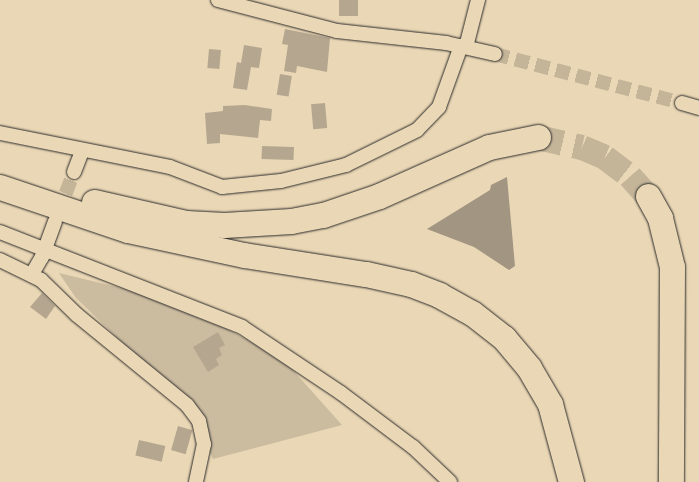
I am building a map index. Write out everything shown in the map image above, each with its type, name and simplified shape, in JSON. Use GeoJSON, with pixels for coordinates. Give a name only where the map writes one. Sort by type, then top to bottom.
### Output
{"type":"FeatureCollection","features":[{"type":"Feature","properties":{"kind":"highway"},"geometry":{"type":"LineString","coordinates":[[0,172],[151,217],[186,223],[256,224],[291,221],[340,210],[379,196],[489,147],[538,138]]}},
{"type":"Feature","properties":{"kind":"highway"},"geometry":{"type":"LineString","coordinates":[[0,187],[128,230],[244,255],[366,274],[411,284],[439,295],[472,313],[504,338],[528,368],[550,404],[571,482]]}},
{"type":"Feature","properties":{"kind":"highway"},"geometry":{"type":"LineString","coordinates":[[648,196],[660,218],[672,267],[671,482]]}},
{"type":"Feature","properties":{"kind":"street"},"geometry":{"type":"LineString","coordinates":[[218,0],[337,31],[464,46],[495,54]]}},
{"type":"Feature","properties":{"kind":"street"},"geometry":{"type":"LineString","coordinates":[[0,133],[178,169],[215,185],[230,187],[324,171],[387,147],[425,123],[441,102],[464,46],[478,0]]}},
{"type":"Feature","properties":{"kind":"street"},"geometry":{"type":"LineString","coordinates":[[682,103],[699,108]]}},
{"type":"Feature","properties":{"kind":"street"},"geometry":{"type":"LineString","coordinates":[[74,172],[82,151]]}},
{"type":"Feature","properties":{"kind":"street"},"geometry":{"type":"LineString","coordinates":[[32,274],[45,250],[55,221]]}},
{"type":"Feature","properties":{"kind":"street"},"geometry":{"type":"LineString","coordinates":[[0,232],[116,280],[211,312],[249,331],[341,393],[413,447],[450,482]]}},
{"type":"Feature","properties":{"kind":"street"},"geometry":{"type":"LineString","coordinates":[[0,260],[32,274],[187,404],[199,421],[204,444],[196,482]]}},
{"type":"Feature","properties":{"kind":"shaded area"},"geometry":{"type":"Polygon","coordinates":[[[507,177],[515,266],[509,270],[474,247],[427,229],[490,190],[491,185],[507,177]]]}},
{"type":"Feature","properties":{"kind":"shaded area"},"geometry":{"type":"Polygon","coordinates":[[[59,273],[175,301],[283,359],[342,425],[213,459],[187,405],[76,298],[59,273]]]}},
{"type":"Feature","properties":{"kind":"building"},"geometry":{"type":"Polygon","coordinates":[[[339,0],[358,0],[358,16],[339,16],[339,0]]]}},
{"type":"Feature","properties":{"kind":"building"},"geometry":{"type":"Polygon","coordinates":[[[285,29],[330,38],[327,72],[297,66],[296,73],[284,71],[288,45],[282,44],[285,29]]]}},
{"type":"Feature","properties":{"kind":"building"},"geometry":{"type":"Polygon","coordinates":[[[244,45],[262,48],[259,68],[251,67],[247,90],[233,88],[237,62],[241,63],[244,45]]]}},
{"type":"Feature","properties":{"kind":"building"},"geometry":{"type":"Polygon","coordinates":[[[209,49],[221,50],[219,69],[207,68],[209,49]]]}},
{"type":"Feature","properties":{"kind":"building"},"geometry":{"type":"Polygon","coordinates":[[[280,74],[292,76],[289,97],[277,95],[280,74]]]}},
{"type":"Feature","properties":{"kind":"building"},"geometry":{"type":"Polygon","coordinates":[[[325,103],[327,128],[313,129],[311,104],[325,103]]]}},
{"type":"Feature","properties":{"kind":"building"},"geometry":{"type":"Polygon","coordinates":[[[245,105],[272,109],[271,121],[260,120],[258,138],[220,134],[220,143],[207,144],[205,113],[223,111],[223,106],[245,105]]]}},
{"type":"Feature","properties":{"kind":"building"},"geometry":{"type":"Polygon","coordinates":[[[262,146],[294,147],[294,160],[262,159],[262,146]]]}},
{"type":"Feature","properties":{"kind":"building"},"geometry":{"type":"Polygon","coordinates":[[[42,293],[55,306],[46,319],[30,307],[42,293]]]}},
{"type":"Feature","properties":{"kind":"building"},"geometry":{"type":"Polygon","coordinates":[[[218,332],[225,345],[219,348],[222,355],[216,359],[219,365],[208,372],[193,347],[218,332]]]}},
{"type":"Feature","properties":{"kind":"building"},"geometry":{"type":"Polygon","coordinates":[[[178,426],[192,430],[186,454],[171,450],[178,426]]]}},
{"type":"Feature","properties":{"kind":"building"},"geometry":{"type":"Polygon","coordinates":[[[139,440],[165,446],[162,462],[135,456],[139,440]]]}},
{"type":"Feature","properties":{"kind":"tunnel"},"geometry":{"type":"LineString","coordinates":[[495,54],[682,103]]}},
{"type":"Feature","properties":{"kind":"tunnel"},"geometry":{"type":"LineString","coordinates":[[538,137],[582,147],[605,157],[630,176],[648,196]]}},
{"type":"Feature","properties":{"kind":"tunnel"},"geometry":{"type":"LineString","coordinates":[[58,213],[74,172]]}}]}
